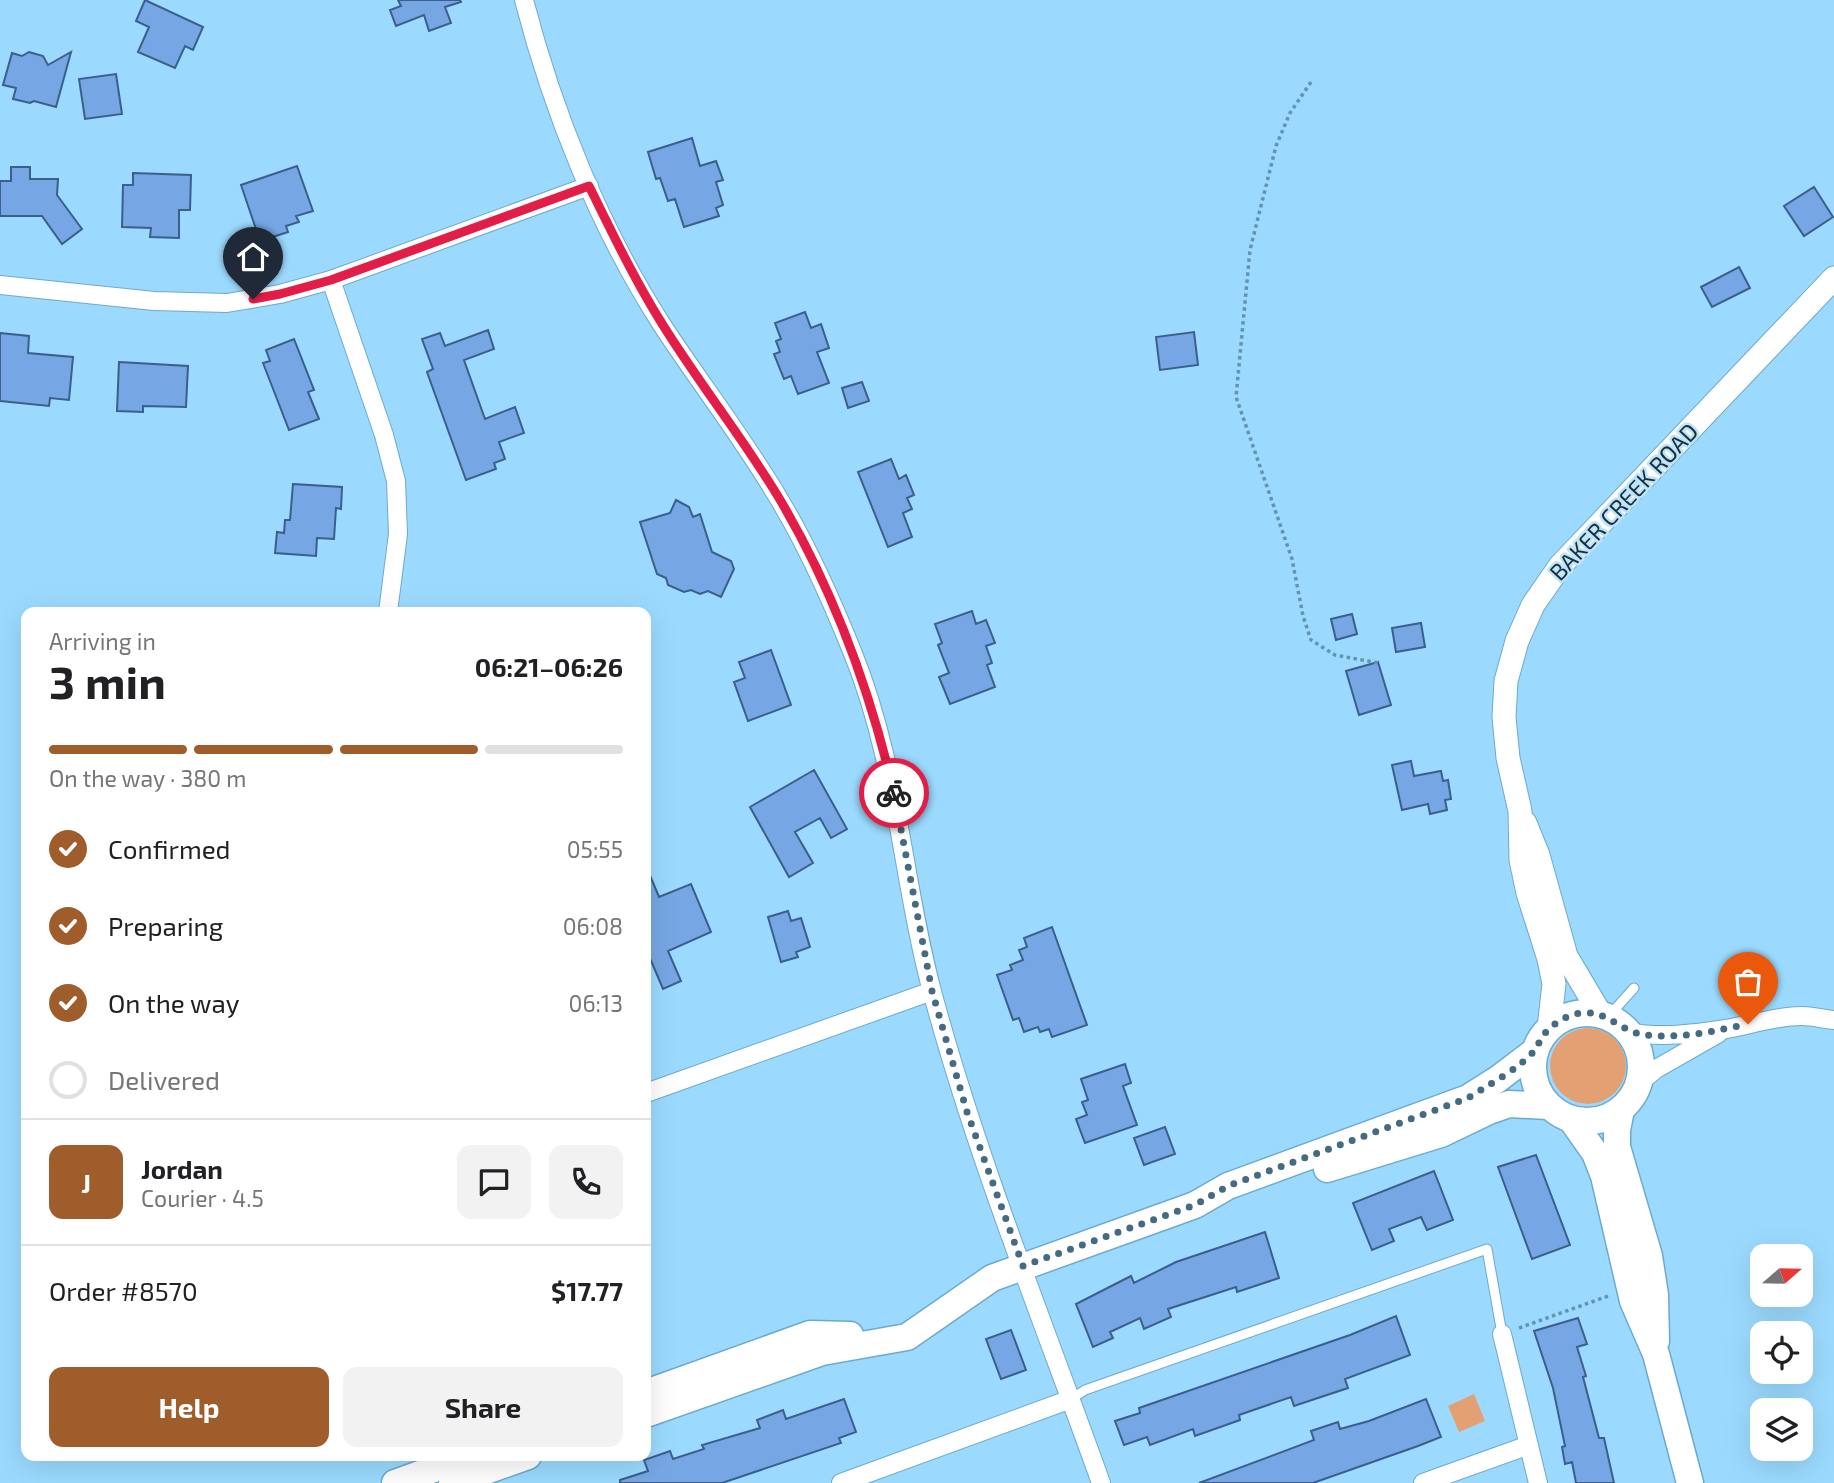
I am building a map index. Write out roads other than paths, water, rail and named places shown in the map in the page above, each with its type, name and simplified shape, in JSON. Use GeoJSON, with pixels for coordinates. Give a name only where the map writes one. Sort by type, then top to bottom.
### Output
{"type":"FeatureCollection","features":[{"type":"Feature","properties":{"kind":"main road"},"geometry":{"type":"LineString","coordinates":[[651,1412],[822,1352],[907,1337],[992,1278],[1195,1205],[1228,1186],[1468,1098],[1499,1079],[1535,1051],[1549,1028],[1573,1014],[1587,1013],[1612,1021],[1640,1056],[1639,1083],[1632,1098],[1621,1110],[1597,1121],[1571,1119]]}},
{"type":"Feature","properties":{"kind":"main road"},"geometry":{"type":"LineString","coordinates":[[1535,1051],[1534,1080],[1539,1094],[1548,1105],[1571,1119],[1595,1153],[1604,1177],[1633,1301],[1657,1354],[1690,1483]]}},
{"type":"Feature","properties":{"kind":"main road"},"geometry":{"type":"LineString","coordinates":[[1195,1205],[1237,1202],[1359,1158],[1441,1134],[1509,1104],[1548,1105]]}},
{"type":"Feature","properties":{"kind":"main road"},"geometry":{"type":"LineString","coordinates":[[1621,1110],[1617,1147],[1649,1256],[1655,1295],[1657,1354]]}},
{"type":"Feature","properties":{"kind":"main road"},"geometry":{"type":"LineString","coordinates":[[651,1391],[810,1334],[907,1337]]}},
{"type":"Feature","properties":{"kind":"main road"},"geometry":{"type":"LineString","coordinates":[[395,1483],[456,1461]]}},
{"type":"Feature","properties":{"kind":"main road"},"geometry":{"type":"LineString","coordinates":[[452,1483],[514,1461]]}},
{"type":"Feature","properties":{"kind":"street"},"geometry":{"type":"LineString","coordinates":[[524,0],[536,48],[558,113],[589,186],[661,323],[779,499],[822,579],[855,657],[882,740],[897,803],[932,991],[967,1112],[1101,1483]]}},
{"type":"Feature","properties":{"kind":"street"},"geometry":{"type":"LineString","coordinates":[[0,285],[154,301],[227,303],[280,294],[331,280],[589,186]]}},
{"type":"Feature","properties":{"kind":"street","name":"BAKER CREEK ROAD"},"geometry":{"type":"LineString","coordinates":[[1549,1028],[1554,984],[1521,860],[1520,811],[1504,717],[1506,681],[1517,641],[1533,605],[1560,566],[1834,278]]}},
{"type":"Feature","properties":{"kind":"street"},"geometry":{"type":"LineString","coordinates":[[331,280],[384,435],[396,481],[398,534],[389,607]]}},
{"type":"Feature","properties":{"kind":"street","name":"BAKER CREEK ROAD"},"geometry":{"type":"LineString","coordinates":[[1520,811],[1538,855],[1566,956],[1612,1021]]}},
{"type":"Feature","properties":{"kind":"street"},"geometry":{"type":"LineString","coordinates":[[651,1091],[932,991]]}},
{"type":"Feature","properties":{"kind":"street"},"geometry":{"type":"LineString","coordinates":[[1612,1021],[1648,1035],[1671,1035],[1727,1029],[1769,1019],[1802,1016],[1834,1020]]}},
{"type":"Feature","properties":{"kind":"street"},"geometry":{"type":"LineString","coordinates":[[1639,1083],[1656,1069],[1727,1029]]}},
{"type":"Feature","properties":{"kind":"street"},"geometry":{"type":"LineString","coordinates":[[1508,1332],[1528,1446],[1538,1483]]}},
{"type":"Feature","properties":{"kind":"street"},"geometry":{"type":"LineString","coordinates":[[841,1483],[871,1478],[1071,1399]]}},
{"type":"Feature","properties":{"kind":"street"},"geometry":{"type":"LineString","coordinates":[[1423,1483],[1528,1446]]}},
{"type":"Feature","properties":{"kind":"lane"},"geometry":{"type":"LineString","coordinates":[[1612,1021],[1634,988]]}},
{"type":"Feature","properties":{"kind":"lane"},"geometry":{"type":"LineString","coordinates":[[1071,1399],[1085,1390],[1487,1249],[1508,1332]]}}]}
